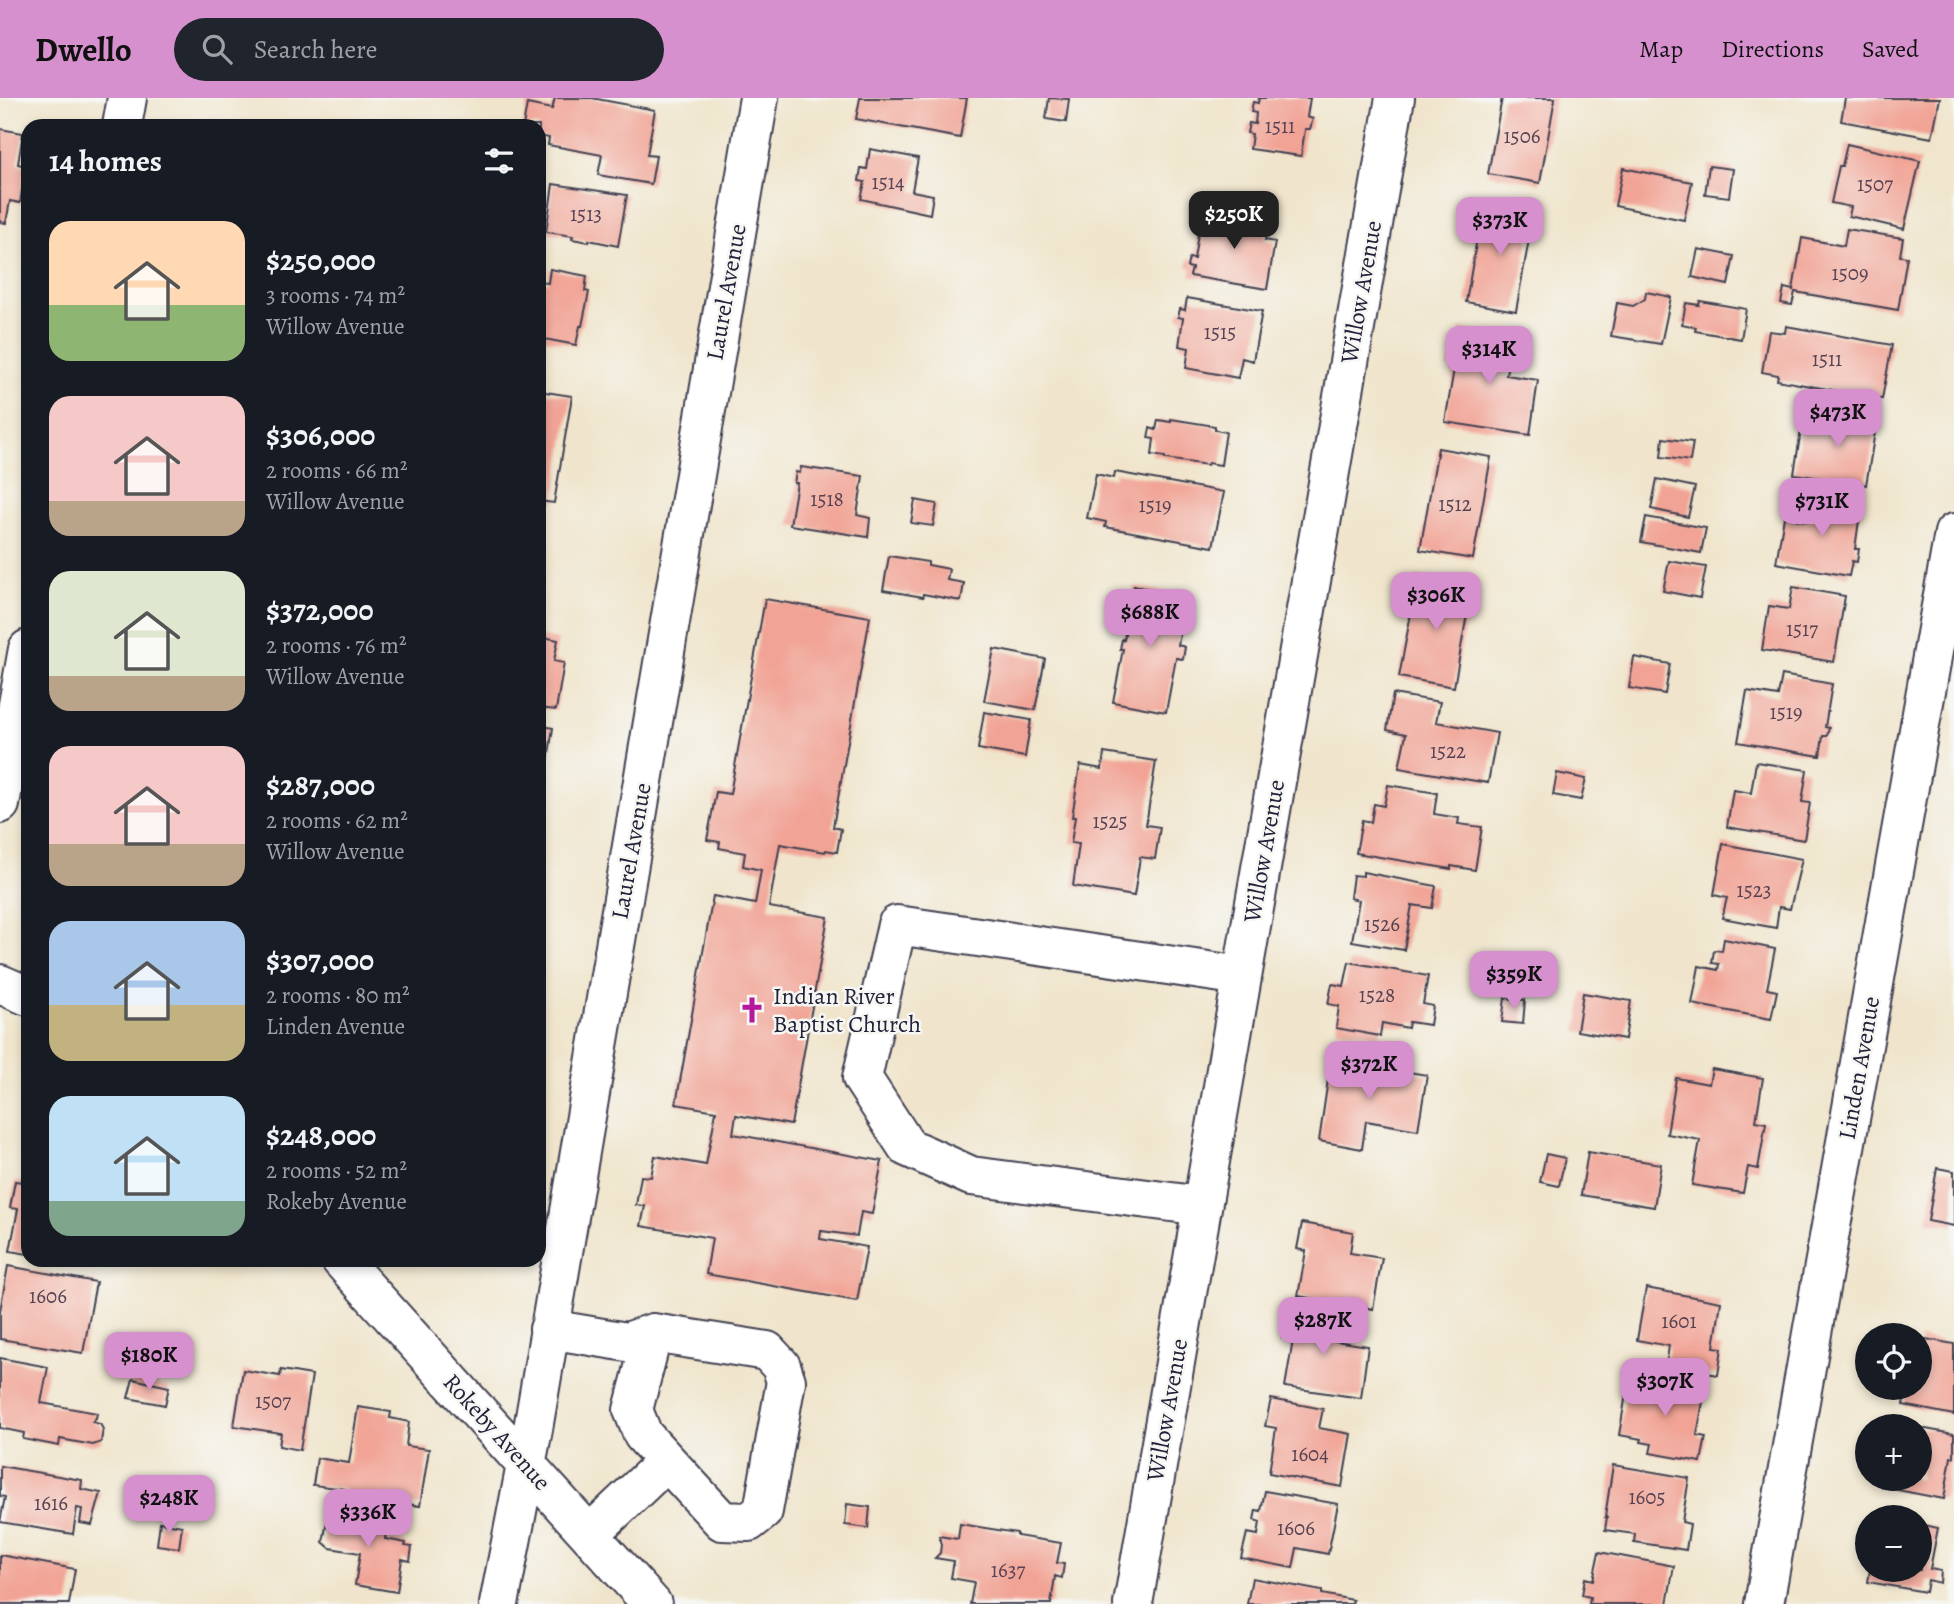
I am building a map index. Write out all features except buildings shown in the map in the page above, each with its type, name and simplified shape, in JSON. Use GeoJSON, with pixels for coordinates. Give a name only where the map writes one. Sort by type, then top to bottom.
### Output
{"type":"FeatureCollection","features":[{"type":"Feature","properties":{"kind":"street"},"geometry":{"type":"LineString","coordinates":[[123,119],[127,98]]}},
{"type":"Feature","properties":{"kind":"street","name":"Laurel Avenue"},"geometry":{"type":"LineString","coordinates":[[499,1604],[526,1464],[760,98]]}},
{"type":"Feature","properties":{"kind":"street","name":"Willow Avenue"},"geometry":{"type":"LineString","coordinates":[[1133,1604],[1395,98]]}},
{"type":"Feature","properties":{"kind":"street","name":"Linden Avenue"},"geometry":{"type":"LineString","coordinates":[[1765,1604],[1954,533]]}},
{"type":"Feature","properties":{"kind":"street"},"geometry":{"type":"LineString","coordinates":[[0,804],[21,688]]}},
{"type":"Feature","properties":{"kind":"street"},"geometry":{"type":"LineString","coordinates":[[1202,1206],[971,1176],[907,1147],[862,1078],[897,925],[1242,976]]}},
{"type":"Feature","properties":{"kind":"street"},"geometry":{"type":"LineString","coordinates":[[0,984],[21,993]]}},
{"type":"Feature","properties":{"kind":"street","name":"Rokeby Avenue"},"geometry":{"type":"LineString","coordinates":[[347,1267],[652,1604]]}},
{"type":"Feature","properties":{"kind":"street"},"geometry":{"type":"LineString","coordinates":[[549,1329],[627,1342],[653,1333],[767,1351],[781,1366],[786,1381],[763,1511],[749,1522],[722,1521],[643,1435],[634,1410],[653,1333]]}},
{"type":"Feature","properties":{"kind":"street"},"geometry":{"type":"LineString","coordinates":[[590,1534],[667,1461]]}},
{"type":"Feature","properties":{"kind":"place","name":"Indian River Baptist Church"},"geometry":{"type":"Point","coordinates":[752,1010]}}]}
